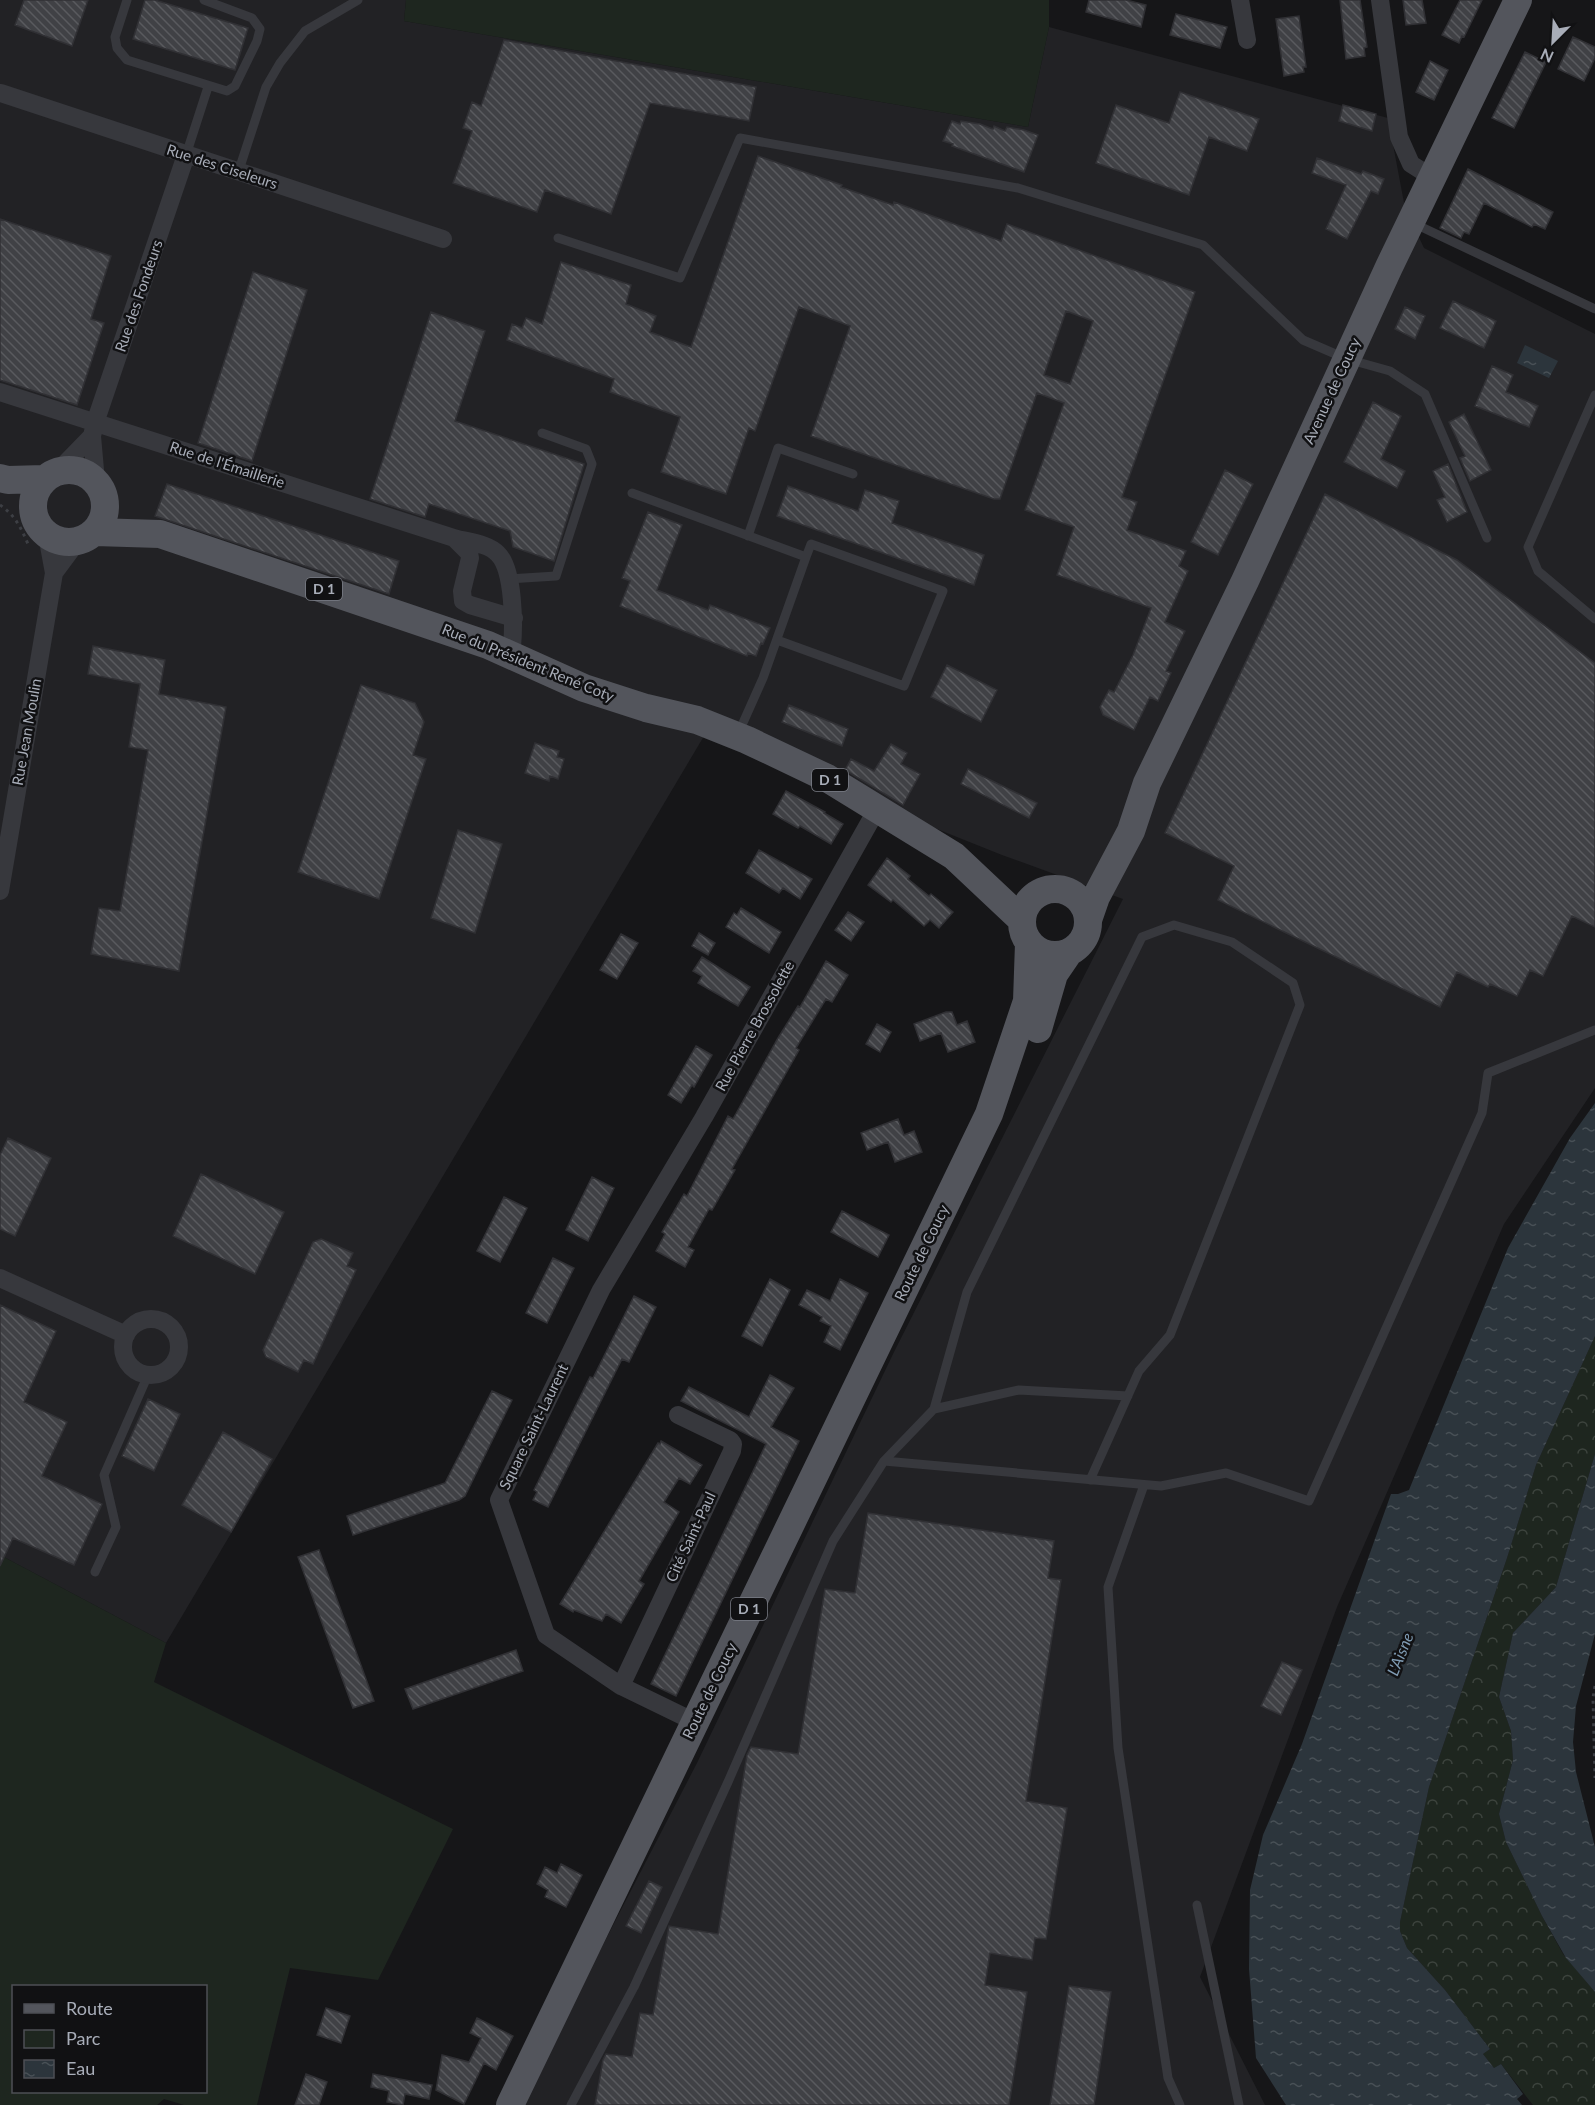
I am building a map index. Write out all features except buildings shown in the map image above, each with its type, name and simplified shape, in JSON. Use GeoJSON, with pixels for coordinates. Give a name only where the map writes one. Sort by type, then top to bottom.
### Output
{"type":"FeatureCollection","features":[{"type":"Feature","properties":{"kind":"main road","name":"Avenue de Coucy"},"geometry":{"type":"LineString","coordinates":[[1088,920],[1096,897],[1131,831],[1147,783],[1245,581],[1411,222],[1518,0]]}},
{"type":"Feature","properties":{"kind":"main road"},"geometry":{"type":"LineString","coordinates":[[0,478],[8,480],[51,475],[68,470],[78,471],[101,492],[105,514],[86,537],[38,541],[33,510],[35,493],[51,475]]}},
{"type":"Feature","properties":{"kind":"main road"},"geometry":{"type":"LineString","coordinates":[[0,489],[33,510]]}},
{"type":"Feature","properties":{"kind":"main road","name":"D 1"},"geometry":{"type":"LineString","coordinates":[[101,492],[160,534]]}},
{"type":"Feature","properties":{"kind":"main road","name":"Rue du Président René Coty"},"geometry":{"type":"LineString","coordinates":[[86,537],[160,534],[500,646],[584,688],[646,708],[697,720],[737,736],[827,778],[954,856],[1025,931]]}},
{"type":"Feature","properties":{"kind":"main road","name":"Avenue de Coucy"},"geometry":{"type":"LineString","coordinates":[[1048,893],[1077,881],[1099,858],[1123,815],[1147,783]]}},
{"type":"Feature","properties":{"kind":"main road","name":"D 1"},"geometry":{"type":"LineString","coordinates":[[954,856],[1048,893]]}},
{"type":"Feature","properties":{"kind":"main road"},"geometry":{"type":"LineString","coordinates":[[1048,893],[1070,894],[1079,900],[1088,920],[1087,930],[1077,946],[1059,955],[1047,955],[1037,950],[1025,931],[1024,910],[1048,893]]}},
{"type":"Feature","properties":{"kind":"main road","name":"Route de Coucy"},"geometry":{"type":"LineString","coordinates":[[510,2105],[989,1114],[1027,1001],[1025,931]]}},
{"type":"Feature","properties":{"kind":"main road","name":"Route de Coucy"},"geometry":{"type":"LineString","coordinates":[[989,1114],[1016,1074],[1033,1043],[1054,974],[1069,952]]}},
{"type":"Feature","properties":{"kind":"street"},"geometry":{"type":"LineString","coordinates":[[1380,0],[1400,137],[1412,164],[1433,178]]}},
{"type":"Feature","properties":{"kind":"street"},"geometry":{"type":"LineString","coordinates":[[1234,1],[1247,40]]}},
{"type":"Feature","properties":{"kind":"street","name":"Rue des Ciseleurs"},"geometry":{"type":"LineString","coordinates":[[1,93],[443,239]]}},
{"type":"Feature","properties":{"kind":"street","name":"Rue des Fondeurs"},"geometry":{"type":"LineString","coordinates":[[94,430],[186,155]]}},
{"type":"Feature","properties":{"kind":"street","name":"Rue de l'Émaillerie"},"geometry":{"type":"LineString","coordinates":[[0,392],[94,430],[487,547],[498,554],[506,566],[514,618],[500,646]]}},
{"type":"Feature","properties":{"kind":"street"},"geometry":{"type":"LineString","coordinates":[[51,475],[94,430]]}},
{"type":"Feature","properties":{"kind":"street"},"geometry":{"type":"LineString","coordinates":[[94,430],[101,492]]}},
{"type":"Feature","properties":{"kind":"street","name":"Rue Jean Moulin"},"geometry":{"type":"LineString","coordinates":[[0,891],[54,573],[86,537]]}},
{"type":"Feature","properties":{"kind":"street"},"geometry":{"type":"LineString","coordinates":[[454,538],[469,553],[470,558],[462,591],[463,601],[514,618]]}},
{"type":"Feature","properties":{"kind":"street","name":"Rue Jean Moulin"},"geometry":{"type":"LineString","coordinates":[[38,541],[54,573]]}},
{"type":"Feature","properties":{"kind":"street","name":"Rue Pierre Brossolette"},"geometry":{"type":"LineString","coordinates":[[629,1242],[710,1106],[877,808]]}},
{"type":"Feature","properties":{"kind":"street","name":"Square Saint-Laurent"},"geometry":{"type":"LineString","coordinates":[[629,1242],[601,1290],[499,1500],[546,1635],[621,1686],[695,1722]]}},
{"type":"Feature","properties":{"kind":"street"},"geometry":{"type":"LineString","coordinates":[[0,1278],[126,1335]]}},
{"type":"Feature","properties":{"kind":"street"},"geometry":{"type":"LineString","coordinates":[[148,1319],[158,1320],[174,1330],[180,1348],[172,1366],[165,1371],[148,1375],[132,1368],[124,1353],[126,1335],[132,1327],[148,1319]]}},
{"type":"Feature","properties":{"kind":"street","name":"Cité Saint-Paul"},"geometry":{"type":"LineString","coordinates":[[621,1686],[732,1451],[733,1444],[730,1440],[678,1415]]}},
{"type":"Feature","properties":{"kind":"lane"},"geometry":{"type":"LineString","coordinates":[[127,0],[115,37],[117,48],[127,60],[208,87],[227,91],[235,86],[257,41],[260,29],[252,18],[204,0]]}},
{"type":"Feature","properties":{"kind":"lane"},"geometry":{"type":"LineString","coordinates":[[238,172],[266,87],[280,63],[305,31],[358,0]]}},
{"type":"Feature","properties":{"kind":"lane"},"geometry":{"type":"LineString","coordinates":[[186,155],[208,87]]}},
{"type":"Feature","properties":{"kind":"lane"},"geometry":{"type":"LineString","coordinates":[[558,238],[680,278],[740,138],[1018,188],[1203,245],[1303,340],[1347,359],[1390,371],[1425,394],[1487,538]]}},
{"type":"Feature","properties":{"kind":"lane"},"geometry":{"type":"LineString","coordinates":[[1411,222],[1595,309]]}},
{"type":"Feature","properties":{"kind":"lane"},"geometry":{"type":"LineString","coordinates":[[1595,395],[1528,547],[1538,571],[1595,619]]}},
{"type":"Feature","properties":{"kind":"lane"},"geometry":{"type":"LineString","coordinates":[[508,579],[556,576],[592,464],[586,449],[542,433]]}},
{"type":"Feature","properties":{"kind":"lane"},"geometry":{"type":"LineString","coordinates":[[748,536],[778,448],[853,474]]}},
{"type":"Feature","properties":{"kind":"lane"},"geometry":{"type":"LineString","coordinates":[[632,494],[806,557]]}},
{"type":"Feature","properties":{"kind":"lane"},"geometry":{"type":"LineString","coordinates":[[737,736],[763,678],[811,544],[943,591],[904,686],[777,640]]}},
{"type":"Feature","properties":{"kind":"lane"},"geometry":{"type":"LineString","coordinates":[[571,2105],[634,1987],[728,1782],[833,1542],[884,1461],[934,1409],[967,1292],[1142,937],[1174,925],[1232,942],[1293,983],[1300,1005],[1170,1335],[1139,1371],[1090,1480]]}},
{"type":"Feature","properties":{"kind":"lane"},"geometry":{"type":"LineString","coordinates":[[884,1461],[1161,1486],[1226,1473],[1309,1500],[1482,1113],[1488,1073],[1595,1030]]}},
{"type":"Feature","properties":{"kind":"lane"},"geometry":{"type":"LineString","coordinates":[[95,1572],[116,1527],[104,1475],[148,1375]]}},
{"type":"Feature","properties":{"kind":"lane"},"geometry":{"type":"LineString","coordinates":[[934,1409],[1019,1390],[1128,1396]]}},
{"type":"Feature","properties":{"kind":"lane"},"geometry":{"type":"LineString","coordinates":[[1144,1485],[1108,1587],[1118,1748],[1168,2078],[1180,2105]]}},
{"type":"Feature","properties":{"kind":"lane"},"geometry":{"type":"LineString","coordinates":[[1197,1905],[1239,2105]]}},
{"type":"Feature","properties":{"kind":"path"},"geometry":{"type":"LineString","coordinates":[[0,505],[11,512],[21,528],[38,541]]}},
{"type":"Feature","properties":{"kind":"path"},"geometry":{"type":"LineString","coordinates":[[1595,1686],[1593,1698],[1595,1778]]}},
{"type":"Feature","properties":{"kind":"shaded area"},"geometry":{"type":"Polygon","coordinates":[[[0,0],[406,0],[404,21],[1028,127],[1049,27],[1388,118],[1405,208],[1424,248],[1595,334],[1595,1088],[1504,1224],[1337,1607],[1200,1977],[1265,2105],[520,2105],[697,1763],[894,1352],[1123,899],[1002,855],[704,736],[166,1643],[0,1555],[0,0]]]}},
{"type":"Feature","properties":{"kind":"green space"},"geometry":{"type":"Polygon","coordinates":[[[406,0],[1049,0],[1049,27],[1028,127],[404,21],[406,0]]]}},
{"type":"Feature","properties":{"kind":"green space"},"geometry":{"type":"Polygon","coordinates":[[[1595,1336],[1595,1454],[1556,1587],[1513,1633],[1499,1697],[1511,1731],[1513,1760],[1499,1814],[1506,1842],[1563,1954],[1595,1992],[1595,2105],[1533,2105],[1501,2064],[1494,2068],[1483,2054],[1490,2049],[1445,1990],[1407,1948],[1400,1931],[1400,1922],[1429,1787],[1507,1558],[1536,1465],[1595,1336]]]}},
{"type":"Feature","properties":{"kind":"green space"},"geometry":{"type":"Polygon","coordinates":[[[0,1555],[166,1643],[154,1682],[453,1829],[378,1980],[290,1968],[257,2105],[184,2105],[164,2099],[157,2105],[0,2105],[0,1555]]]}},
{"type":"Feature","properties":{"kind":"water"},"geometry":{"type":"Polygon","coordinates":[[[1525,345],[1558,361],[1549,378],[1517,363],[1525,345]]]}},
{"type":"Feature","properties":{"kind":"water","name":"L'Aisne"},"geometry":{"type":"Polygon","coordinates":[[[1595,1103],[1595,1336],[1536,1465],[1507,1558],[1429,1787],[1400,1922],[1400,1931],[1407,1948],[1445,1990],[1490,2049],[1483,2054],[1494,2068],[1501,2064],[1523,2094],[1517,2099],[1522,2105],[1286,2105],[1256,2058],[1249,1969],[1250,1890],[1263,1835],[1302,1744],[1391,1494],[1409,1490],[1508,1248],[1570,1138],[1595,1103]]]}},
{"type":"Feature","properties":{"kind":"water"},"geometry":{"type":"Polygon","coordinates":[[[1595,1454],[1595,1634],[1576,1706],[1573,1742],[1576,1772],[1595,1847],[1595,1992],[1566,1958],[1542,1916],[1506,1842],[1499,1814],[1513,1760],[1511,1731],[1499,1697],[1513,1633],[1556,1587],[1595,1454]]]}}]}
